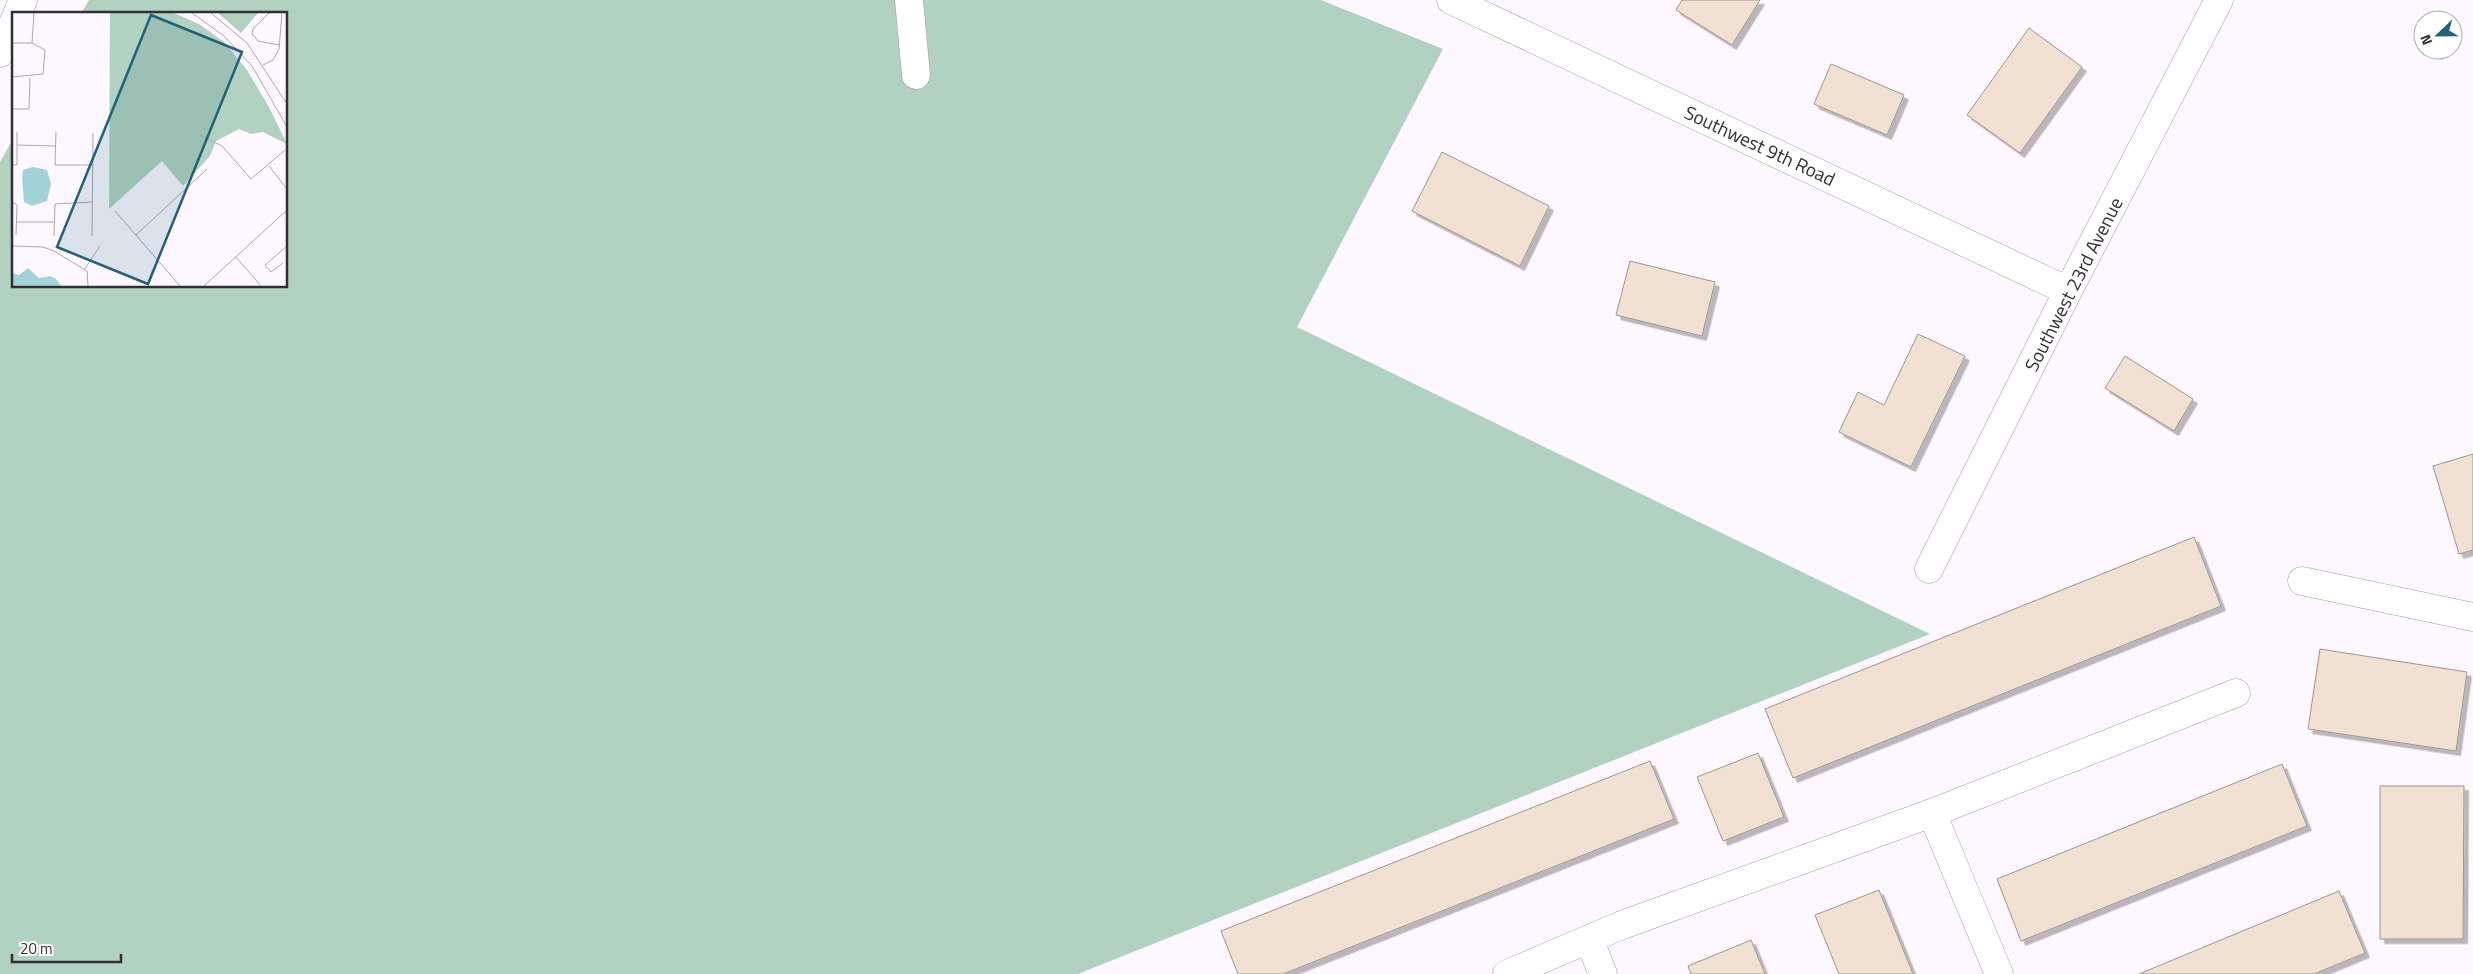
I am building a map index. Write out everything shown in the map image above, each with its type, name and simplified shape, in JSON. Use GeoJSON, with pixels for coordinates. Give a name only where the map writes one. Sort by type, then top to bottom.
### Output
{"type":"FeatureCollection","features":[{"type":"Feature","properties":{"kind":"street"},"geometry":{"type":"LineString","coordinates":[[18,12],[23,0]]}},
{"type":"Feature","properties":{"kind":"street"},"geometry":{"type":"LineString","coordinates":[[909,0],[916,75]]}},
{"type":"Feature","properties":{"kind":"street","name":"Southwest 9th Road"},"geometry":{"type":"LineString","coordinates":[[1451,0],[2068,291]]}},
{"type":"Feature","properties":{"kind":"street","name":"Southwest 23rd Avenue"},"geometry":{"type":"LineString","coordinates":[[1929,569],[2068,291],[2219,0]]}},
{"type":"Feature","properties":{"kind":"street"},"geometry":{"type":"LineString","coordinates":[[0,53],[12,26]]}},
{"type":"Feature","properties":{"kind":"street"},"geometry":{"type":"LineString","coordinates":[[2302,581],[2473,617]]}},
{"type":"Feature","properties":{"kind":"street"},"geometry":{"type":"LineString","coordinates":[[1507,974],[1589,940],[1932,813],[2236,693]]}},
{"type":"Feature","properties":{"kind":"street"},"geometry":{"type":"LineString","coordinates":[[1932,813],[2000,974]]}},
{"type":"Feature","properties":{"kind":"street"},"geometry":{"type":"LineString","coordinates":[[1589,940],[1603,974]]}},
{"type":"Feature","properties":{"kind":"green space"},"geometry":{"type":"Polygon","coordinates":[[[89,0],[1321,0],[1443,49],[1297,327],[1930,634],[1078,974],[0,974],[0,162],[12,141],[12,288],[288,288],[288,12],[82,12],[89,0]]]}},
{"type":"Feature","properties":{"kind":"building"},"geometry":{"type":"Polygon","coordinates":[[[1682,0],[1760,0],[1732,45],[1676,10],[1682,0]]]}},
{"type":"Feature","properties":{"kind":"building"},"geometry":{"type":"Polygon","coordinates":[[[2029,28],[2082,67],[2020,153],[1967,115],[2029,28]]]}},
{"type":"Feature","properties":{"kind":"building"},"geometry":{"type":"Polygon","coordinates":[[[1831,64],[1904,95],[1887,135],[1814,104],[1831,64]]]}},
{"type":"Feature","properties":{"kind":"building"},"geometry":{"type":"Polygon","coordinates":[[[1442,152],[1549,206],[1520,266],[1412,211],[1442,152]]]}},
{"type":"Feature","properties":{"kind":"building"},"geometry":{"type":"Polygon","coordinates":[[[1630,261],[1715,282],[1702,336],[1616,315],[1630,261]]]}},
{"type":"Feature","properties":{"kind":"building"},"geometry":{"type":"Polygon","coordinates":[[[1918,334],[1965,356],[1911,467],[1839,432],[1858,392],[1884,405],[1918,334]]]}},
{"type":"Feature","properties":{"kind":"building"},"geometry":{"type":"Polygon","coordinates":[[[2125,356],[2193,399],[2174,431],[2105,388],[2125,356]]]}},
{"type":"Feature","properties":{"kind":"building"},"geometry":{"type":"Polygon","coordinates":[[[2473,454],[2473,550],[2459,554],[2433,466],[2473,454]]]}},
{"type":"Feature","properties":{"kind":"building"},"geometry":{"type":"Polygon","coordinates":[[[2194,537],[2221,606],[1793,778],[1765,709],[2194,537]]]}},
{"type":"Feature","properties":{"kind":"building"},"geometry":{"type":"Polygon","coordinates":[[[2320,649],[2467,672],[2456,751],[2308,729],[2320,649]]]}},
{"type":"Feature","properties":{"kind":"building"},"geometry":{"type":"Polygon","coordinates":[[[1758,753],[1784,817],[1723,841],[1697,777],[1758,753]]]}},
{"type":"Feature","properties":{"kind":"building"},"geometry":{"type":"Polygon","coordinates":[[[1650,761],[1674,819],[1283,974],[1238,974],[1221,931],[1650,761]]]}},
{"type":"Feature","properties":{"kind":"building"},"geometry":{"type":"Polygon","coordinates":[[[2282,764],[2307,826],[2021,941],[1997,879],[2282,764]]]}},
{"type":"Feature","properties":{"kind":"building"},"geometry":{"type":"Polygon","coordinates":[[[2380,786],[2464,786],[2463,939],[2380,939],[2380,786]]]}},
{"type":"Feature","properties":{"kind":"building"},"geometry":{"type":"Polygon","coordinates":[[[1879,890],[1913,974],[1839,974],[1815,915],[1879,890]]]}},
{"type":"Feature","properties":{"kind":"building"},"geometry":{"type":"Polygon","coordinates":[[[2339,891],[2365,953],[2314,974],[2139,974],[2339,891]]]}},
{"type":"Feature","properties":{"kind":"building"},"geometry":{"type":"Polygon","coordinates":[[[1751,940],[1765,974],[1691,974],[1688,966],[1751,940]]]}}]}
